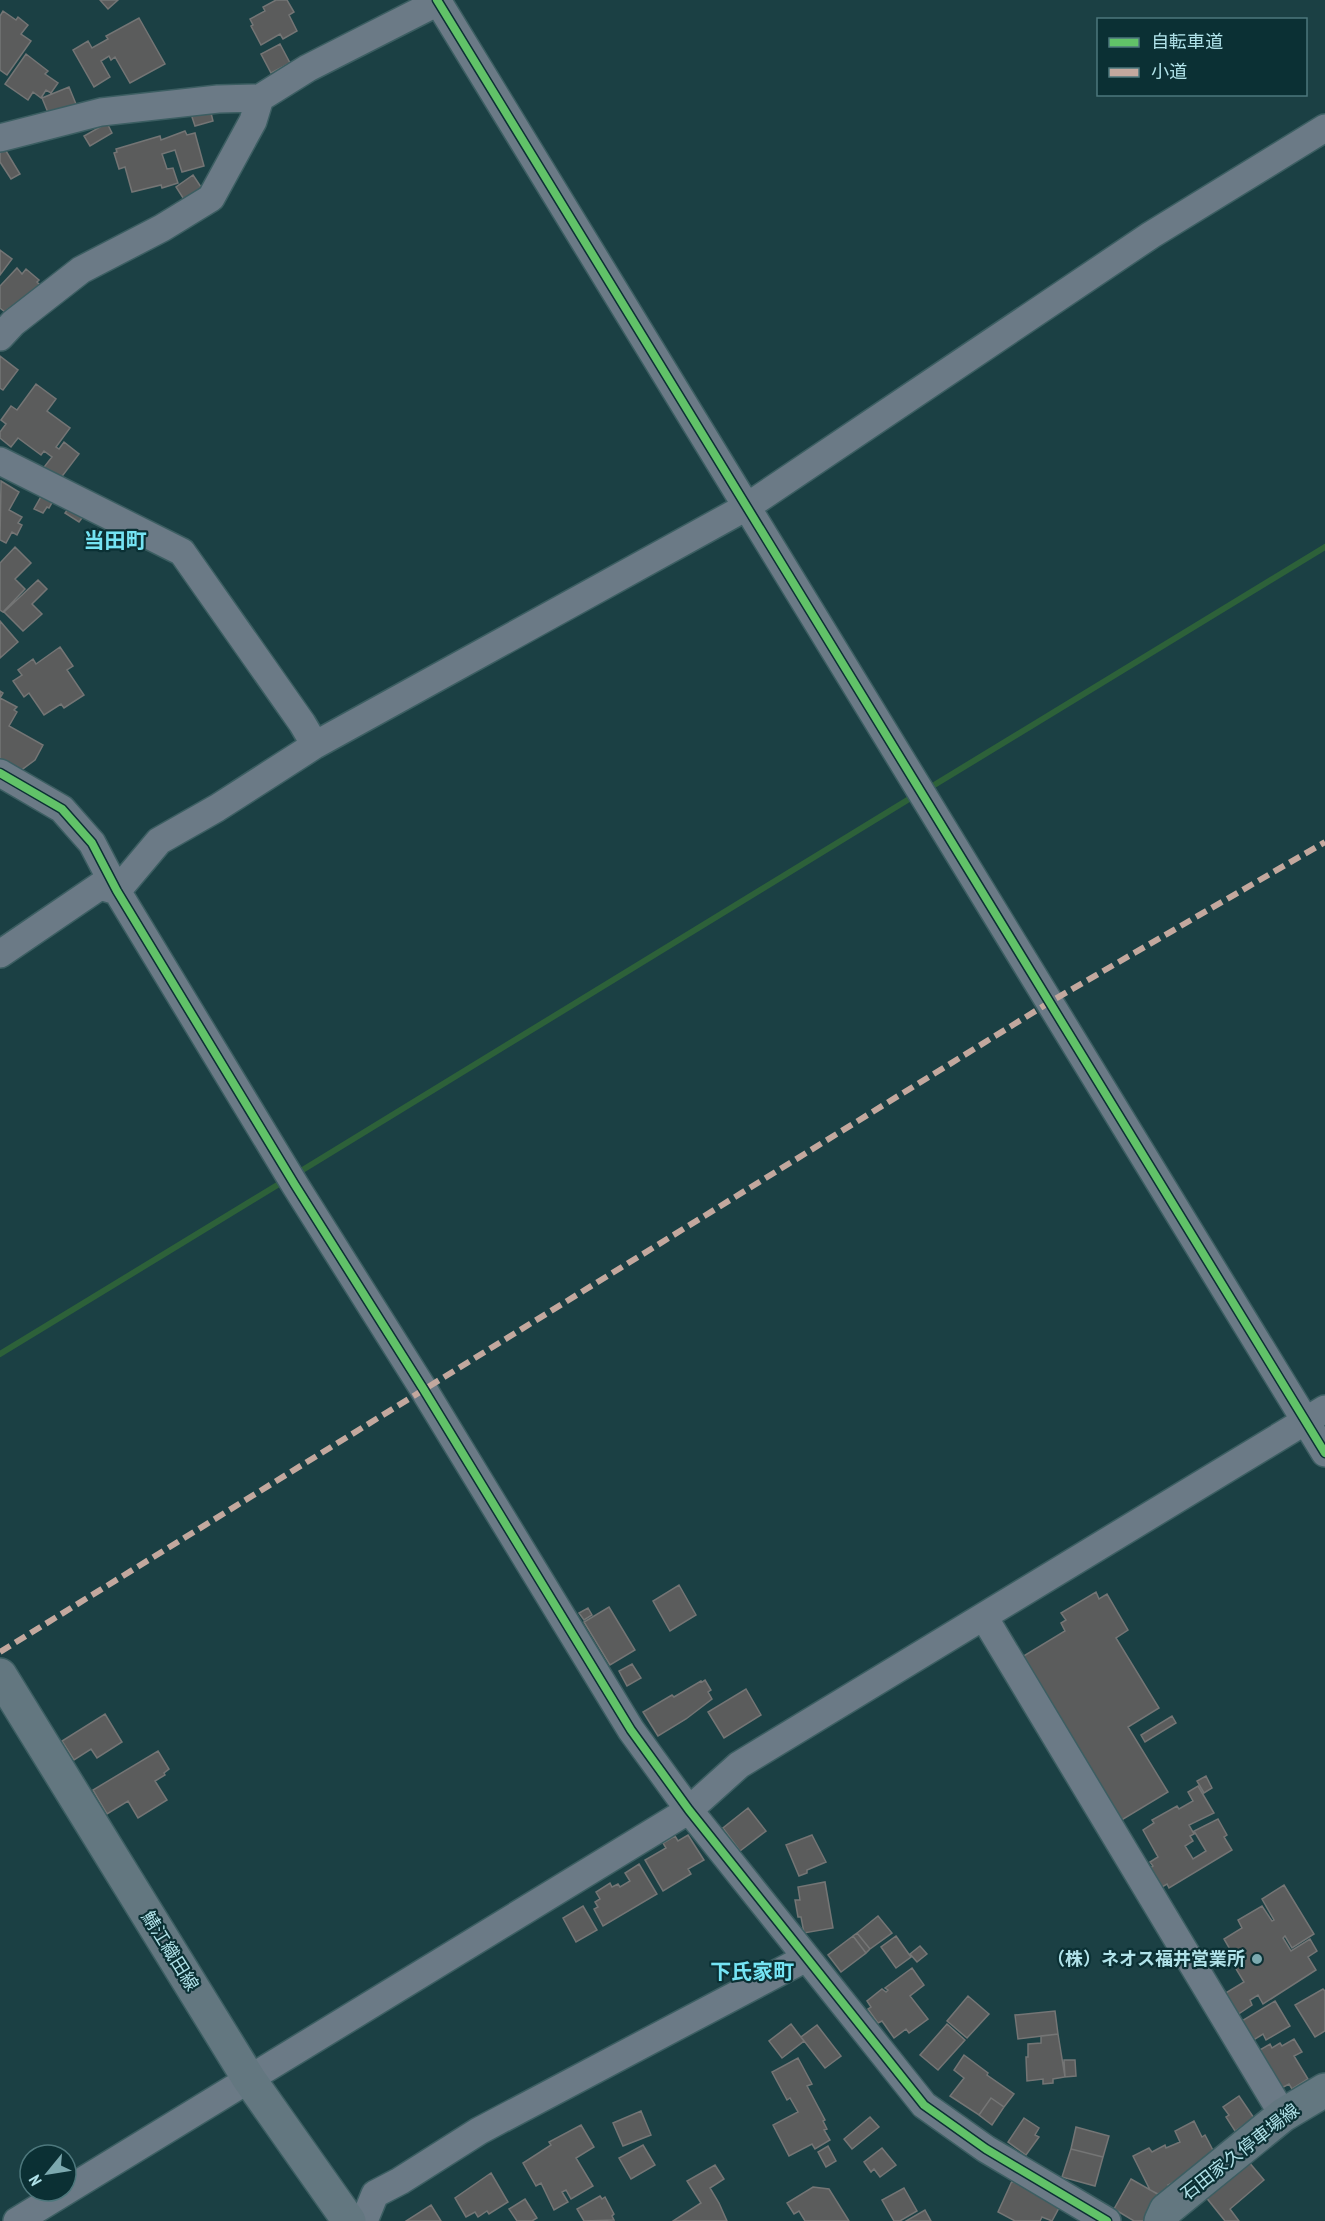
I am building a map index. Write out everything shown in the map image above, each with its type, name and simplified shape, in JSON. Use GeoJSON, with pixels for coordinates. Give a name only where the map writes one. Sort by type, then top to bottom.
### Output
{"type":"FeatureCollection","features":[{"type":"Feature","properties":{"kind":"main road","name":"鯖江織田線"},"geometry":{"type":"LineString","coordinates":[[0,1675],[249,2079],[349,2221]]}},
{"type":"Feature","properties":{"kind":"main road","name":"石田家久停車場線"},"geometry":{"type":"LineString","coordinates":[[1161,2221],[1166,2210],[1283,2115],[1325,2090]]}},
{"type":"Feature","properties":{"kind":"street"},"geometry":{"type":"LineString","coordinates":[[0,138],[101,112],[218,99],[260,98],[308,68],[437,1],[748,506],[1315,1415],[1325,1453]]}},
{"type":"Feature","properties":{"kind":"street"},"geometry":{"type":"LineString","coordinates":[[0,337],[13,323],[81,270],[162,228],[211,198],[254,121],[260,98]]}},
{"type":"Feature","properties":{"kind":"street"},"geometry":{"type":"LineString","coordinates":[[117,891],[159,841],[217,808],[315,745],[748,506],[1151,235],[1325,128]]}},
{"type":"Feature","properties":{"kind":"street"},"geometry":{"type":"LineString","coordinates":[[0,461],[182,552],[315,745]]}},
{"type":"Feature","properties":{"kind":"street"},"geometry":{"type":"LineString","coordinates":[[0,773],[62,809],[92,843],[117,891],[289,1176],[631,1730],[689,1810],[924,2105],[986,2149],[1107,2221]]}},
{"type":"Feature","properties":{"kind":"street"},"geometry":{"type":"LineString","coordinates":[[0,954],[100,886],[117,891]]}},
{"type":"Feature","properties":{"kind":"street"},"geometry":{"type":"LineString","coordinates":[[78,2184],[689,1810],[739,1765],[1315,1415]]}},
{"type":"Feature","properties":{"kind":"street"},"geometry":{"type":"LineString","coordinates":[[984,1617],[1283,2115]]}},
{"type":"Feature","properties":{"kind":"street"},"geometry":{"type":"LineString","coordinates":[[364,2221],[375,2194],[400,2181],[479,2131],[806,1958]]}},
{"type":"Feature","properties":{"kind":"street"},"geometry":{"type":"LineString","coordinates":[[16,2221],[46,2203]]}},
{"type":"Feature","properties":{"kind":"building"},"geometry":{"type":"Polygon","coordinates":[[[100,0],[118,0],[108,9],[100,0]]]}},
{"type":"Feature","properties":{"kind":"building"},"geometry":{"type":"Polygon","coordinates":[[[276,0],[287,0],[294,12],[289,15],[297,31],[283,39],[280,34],[261,45],[251,26],[253,25],[250,19],[265,11],[263,7],[276,0]]]}},
{"type":"Feature","properties":{"kind":"building"},"geometry":{"type":"Polygon","coordinates":[[[3,11],[16,20],[18,17],[28,25],[21,34],[31,41],[7,75],[0,70],[0,16],[3,11]]]}},
{"type":"Feature","properties":{"kind":"building"},"geometry":{"type":"Polygon","coordinates":[[[139,18],[165,64],[130,83],[115,57],[111,60],[109,56],[101,61],[110,77],[94,87],[73,50],[88,41],[92,48],[108,39],[106,36],[139,18]]]}},
{"type":"Feature","properties":{"kind":"building"},"geometry":{"type":"Polygon","coordinates":[[[280,44],[290,63],[271,73],[261,54],[280,44]]]}},
{"type":"Feature","properties":{"kind":"building"},"geometry":{"type":"Polygon","coordinates":[[[26,54],[48,71],[45,74],[58,83],[51,93],[46,90],[41,98],[33,92],[28,100],[5,84],[26,54]]]}},
{"type":"Feature","properties":{"kind":"building"},"geometry":{"type":"Polygon","coordinates":[[[69,87],[76,104],[49,115],[42,98],[69,87]]]}},
{"type":"Feature","properties":{"kind":"building"},"geometry":{"type":"Polygon","coordinates":[[[209,105],[213,121],[195,126],[190,111],[209,105]]]}},
{"type":"Feature","properties":{"kind":"building"},"geometry":{"type":"Polygon","coordinates":[[[107,123],[112,133],[90,146],[84,136],[107,123]]]}},
{"type":"Feature","properties":{"kind":"building"},"geometry":{"type":"Polygon","coordinates":[[[185,131],[187,135],[195,133],[204,166],[182,172],[175,150],[162,154],[167,169],[173,168],[178,183],[162,188],[161,185],[132,192],[125,167],[119,169],[114,153],[117,152],[116,149],[160,136],[161,140],[185,131]]]}},
{"type":"Feature","properties":{"kind":"building"},"geometry":{"type":"Polygon","coordinates":[[[3,146],[20,174],[11,179],[0,162],[0,148],[3,146]]]}},
{"type":"Feature","properties":{"kind":"building"},"geometry":{"type":"Polygon","coordinates":[[[193,175],[203,190],[185,201],[176,187],[193,175]]]}},
{"type":"Feature","properties":{"kind":"building"},"geometry":{"type":"Polygon","coordinates":[[[0,250],[12,259],[0,275],[0,250]]]}},
{"type":"Feature","properties":{"kind":"building"},"geometry":{"type":"Polygon","coordinates":[[[17,268],[22,274],[26,269],[39,280],[37,282],[43,288],[13,313],[8,309],[5,312],[0,308],[0,286],[17,268]]]}},
{"type":"Feature","properties":{"kind":"building"},"geometry":{"type":"Polygon","coordinates":[[[0,356],[18,370],[3,390],[0,388],[0,356]]]}},
{"type":"Feature","properties":{"kind":"building"},"geometry":{"type":"Polygon","coordinates":[[[36,384],[56,399],[47,411],[70,428],[56,447],[59,449],[64,442],[79,454],[57,483],[41,471],[52,457],[44,451],[41,455],[18,438],[11,447],[0,438],[0,432],[6,424],[1,420],[11,406],[17,410],[36,384]]]}},
{"type":"Feature","properties":{"kind":"building"},"geometry":{"type":"Polygon","coordinates":[[[1,481],[19,492],[9,510],[22,517],[18,523],[22,525],[17,535],[12,532],[6,543],[0,540],[1,481]]]}},
{"type":"Feature","properties":{"kind":"building"},"geometry":{"type":"Polygon","coordinates":[[[43,493],[54,499],[43,513],[34,509],[43,493]]]}},
{"type":"Feature","properties":{"kind":"building"},"geometry":{"type":"Polygon","coordinates":[[[72,504],[85,514],[79,522],[65,513],[72,504]]]}},
{"type":"Feature","properties":{"kind":"building"},"geometry":{"type":"Polygon","coordinates":[[[15,547],[31,563],[15,579],[25,589],[3,612],[0,610],[0,563],[15,547]]]}},
{"type":"Feature","properties":{"kind":"building"},"geometry":{"type":"Polygon","coordinates":[[[38,580],[47,589],[32,604],[42,614],[23,631],[4,612],[38,580]]]}},
{"type":"Feature","properties":{"kind":"building"},"geometry":{"type":"Polygon","coordinates":[[[0,621],[18,642],[0,658],[0,621]]]}},
{"type":"Feature","properties":{"kind":"building"},"geometry":{"type":"Polygon","coordinates":[[[60,647],[73,666],[67,670],[84,695],[64,708],[61,704],[44,715],[29,693],[24,697],[13,681],[22,675],[18,670],[33,659],[36,664],[60,647]]]}},
{"type":"Feature","properties":{"kind":"building"},"geometry":{"type":"Polygon","coordinates":[[[0,698],[17,707],[14,710],[17,712],[9,726],[43,745],[35,760],[20,771],[0,760],[0,698]]]}},
{"type":"Feature","properties":{"kind":"building"},"geometry":{"type":"Polygon","coordinates":[[[679,1585],[696,1615],[670,1631],[653,1601],[679,1585]]]}},
{"type":"Feature","properties":{"kind":"building"},"geometry":{"type":"Polygon","coordinates":[[[1096,1592],[1099,1599],[1107,1594],[1128,1630],[1116,1638],[1159,1708],[1128,1727],[1168,1792],[1115,1824],[1017,1660],[1065,1631],[1061,1623],[1066,1620],[1061,1613],[1096,1592]]]}},
{"type":"Feature","properties":{"kind":"building"},"geometry":{"type":"Polygon","coordinates":[[[609,1607],[635,1650],[610,1665],[584,1622],[609,1607]]]}},
{"type":"Feature","properties":{"kind":"building"},"geometry":{"type":"Polygon","coordinates":[[[588,1608],[592,1615],[584,1620],[579,1613],[588,1608]]]}},
{"type":"Feature","properties":{"kind":"building"},"geometry":{"type":"Polygon","coordinates":[[[632,1664],[641,1678],[627,1686],[619,1671],[632,1664]]]}},
{"type":"Feature","properties":{"kind":"building"},"geometry":{"type":"Polygon","coordinates":[[[705,1680],[711,1690],[708,1692],[712,1699],[686,1719],[658,1736],[643,1712],[672,1695],[674,1697],[705,1680]]]}},
{"type":"Feature","properties":{"kind":"building"},"geometry":{"type":"Polygon","coordinates":[[[746,1689],[761,1715],[724,1738],[708,1712],[746,1689]]]}},
{"type":"Feature","properties":{"kind":"building"},"geometry":{"type":"Polygon","coordinates":[[[105,1714],[122,1742],[97,1758],[91,1749],[74,1760],[62,1741],[105,1714]]]}},
{"type":"Feature","properties":{"kind":"building"},"geometry":{"type":"Polygon","coordinates":[[[1172,1716],[1176,1723],[1145,1742],[1141,1735],[1172,1716]]]}},
{"type":"Feature","properties":{"kind":"building"},"geometry":{"type":"Polygon","coordinates":[[[158,1751],[169,1769],[164,1773],[165,1775],[155,1781],[167,1800],[138,1818],[128,1801],[107,1814],[93,1790],[158,1751]]]}},
{"type":"Feature","properties":{"kind":"building"},"geometry":{"type":"Polygon","coordinates":[[[1206,1776],[1212,1788],[1204,1793],[1197,1781],[1206,1776]]]}},
{"type":"Feature","properties":{"kind":"building"},"geometry":{"type":"Polygon","coordinates":[[[1198,1786],[1214,1813],[1189,1825],[1194,1834],[1190,1836],[1193,1841],[1185,1846],[1193,1859],[1206,1851],[1194,1831],[1218,1819],[1227,1835],[1224,1837],[1232,1850],[1169,1888],[1167,1884],[1162,1887],[1150,1868],[1153,1866],[1150,1862],[1158,1857],[1143,1830],[1154,1823],[1152,1820],[1177,1806],[1179,1809],[1193,1801],[1188,1792],[1198,1786]]]}},
{"type":"Feature","properties":{"kind":"building"},"geometry":{"type":"Polygon","coordinates":[[[748,1808],[766,1831],[740,1851],[723,1828],[748,1808]]]}},
{"type":"Feature","properties":{"kind":"building"},"geometry":{"type":"Polygon","coordinates":[[[688,1835],[704,1860],[688,1869],[691,1874],[663,1891],[645,1860],[666,1848],[663,1843],[675,1836],[678,1841],[688,1835]]]}},
{"type":"Feature","properties":{"kind":"building"},"geometry":{"type":"Polygon","coordinates":[[[812,1835],[826,1862],[799,1876],[786,1845],[812,1835]]]}},
{"type":"Feature","properties":{"kind":"building"},"geometry":{"type":"Polygon","coordinates":[[[639,1864],[657,1894],[603,1926],[594,1909],[598,1907],[595,1902],[600,1899],[596,1892],[610,1883],[612,1887],[618,1884],[620,1887],[630,1881],[625,1873],[639,1864]]]}},
{"type":"Feature","properties":{"kind":"building"},"geometry":{"type":"Polygon","coordinates":[[[825,1882],[833,1928],[804,1933],[795,1900],[800,1900],[798,1887],[825,1882]]]}},
{"type":"Feature","properties":{"kind":"building"},"geometry":{"type":"Polygon","coordinates":[[[1284,1885],[1314,1934],[1292,1948],[1285,1936],[1283,1938],[1291,1951],[1310,1939],[1317,1951],[1308,1957],[1316,1970],[1263,2004],[1258,1995],[1250,2000],[1252,2005],[1237,2015],[1224,1994],[1244,1982],[1227,1954],[1231,1951],[1224,1939],[1242,1928],[1238,1920],[1262,1906],[1272,1921],[1274,1920],[1262,1899],[1284,1885]]]}},
{"type":"Feature","properties":{"kind":"building"},"geometry":{"type":"Polygon","coordinates":[[[583,1906],[597,1930],[576,1942],[563,1918],[583,1906]]]}},
{"type":"Feature","properties":{"kind":"building"},"geometry":{"type":"Polygon","coordinates":[[[878,1916],[892,1933],[870,1949],[857,1933],[878,1916]]]}},
{"type":"Feature","properties":{"kind":"building"},"geometry":{"type":"Polygon","coordinates":[[[857,1933],[870,1949],[866,1953],[853,1936],[857,1933]]]}},
{"type":"Feature","properties":{"kind":"building"},"geometry":{"type":"Polygon","coordinates":[[[853,1936],[866,1953],[841,1972],[828,1955],[853,1936]]]}},
{"type":"Feature","properties":{"kind":"building"},"geometry":{"type":"Polygon","coordinates":[[[896,1936],[911,1957],[896,1968],[881,1947],[896,1936]]]}},
{"type":"Feature","properties":{"kind":"building"},"geometry":{"type":"Polygon","coordinates":[[[920,1946],[927,1954],[917,1962],[910,1954],[920,1946]]]}},
{"type":"Feature","properties":{"kind":"building"},"geometry":{"type":"Polygon","coordinates":[[[912,1968],[924,1985],[910,1996],[928,2019],[909,2033],[906,2029],[894,2038],[882,2021],[878,2023],[868,2009],[871,2007],[867,2001],[882,1989],[886,1992],[888,1990],[885,1988],[912,1968]]]}},
{"type":"Feature","properties":{"kind":"building"},"geometry":{"type":"Polygon","coordinates":[[[1323,1989],[1325,1991],[1325,2031],[1315,2037],[1295,2005],[1323,1989]]]}},
{"type":"Feature","properties":{"kind":"building"},"geometry":{"type":"Polygon","coordinates":[[[968,1996],[989,2014],[967,2038],[947,2021],[968,1996]]]}},
{"type":"Feature","properties":{"kind":"building"},"geometry":{"type":"Polygon","coordinates":[[[1275,2001],[1290,2026],[1266,2040],[1263,2034],[1247,2044],[1235,2025],[1275,2001]]]}},
{"type":"Feature","properties":{"kind":"building"},"geometry":{"type":"Polygon","coordinates":[[[1055,2011],[1058,2034],[1018,2039],[1015,2015],[1055,2011]]]}},
{"type":"Feature","properties":{"kind":"building"},"geometry":{"type":"Polygon","coordinates":[[[791,2024],[804,2041],[782,2058],[769,2041],[791,2024]]]}},
{"type":"Feature","properties":{"kind":"building"},"geometry":{"type":"Polygon","coordinates":[[[947,2024],[965,2040],[938,2070],[920,2055],[947,2024]]]}},
{"type":"Feature","properties":{"kind":"building"},"geometry":{"type":"Polygon","coordinates":[[[817,2025],[841,2056],[825,2068],[801,2037],[817,2025]]]}},
{"type":"Feature","properties":{"kind":"building"},"geometry":{"type":"Polygon","coordinates":[[[1058,2034],[1065,2077],[1053,2079],[1053,2083],[1043,2084],[1043,2079],[1027,2081],[1028,2044],[1041,2043],[1041,2036],[1058,2034]]]}},
{"type":"Feature","properties":{"kind":"building"},"geometry":{"type":"Polygon","coordinates":[[[1294,2039],[1302,2052],[1294,2056],[1308,2079],[1292,2089],[1289,2084],[1276,2091],[1253,2054],[1270,2044],[1272,2048],[1280,2043],[1282,2046],[1294,2039]]]}},
{"type":"Feature","properties":{"kind":"building"},"geometry":{"type":"Polygon","coordinates":[[[964,2055],[1014,2094],[1004,2107],[991,2098],[979,2115],[950,2096],[964,2078],[954,2070],[964,2055]]]}},
{"type":"Feature","properties":{"kind":"building"},"geometry":{"type":"Polygon","coordinates":[[[798,2058],[812,2084],[807,2086],[825,2120],[823,2121],[827,2129],[824,2130],[830,2140],[815,2149],[812,2144],[789,2156],[773,2125],[798,2112],[790,2098],[787,2100],[772,2072],[798,2058]]]}},
{"type":"Feature","properties":{"kind":"building"},"geometry":{"type":"Polygon","coordinates":[[[1064,2060],[1075,2060],[1076,2076],[1065,2077],[1064,2060]]]}},
{"type":"Feature","properties":{"kind":"building"},"geometry":{"type":"Polygon","coordinates":[[[1239,2096],[1254,2118],[1235,2131],[1223,2107],[1239,2096]]]}},
{"type":"Feature","properties":{"kind":"building"},"geometry":{"type":"Polygon","coordinates":[[[991,2098],[1004,2107],[992,2125],[979,2115],[991,2098]]]}},
{"type":"Feature","properties":{"kind":"building"},"geometry":{"type":"Polygon","coordinates":[[[641,2111],[651,2135],[623,2146],[613,2123],[641,2111]]]}},
{"type":"Feature","properties":{"kind":"building"},"geometry":{"type":"Polygon","coordinates":[[[870,2117],[879,2127],[852,2149],[844,2139],[870,2117]]]}},
{"type":"Feature","properties":{"kind":"building"},"geometry":{"type":"Polygon","coordinates":[[[1024,2118],[1039,2128],[1035,2135],[1039,2137],[1026,2155],[1008,2142],[1024,2118]]]}},
{"type":"Feature","properties":{"kind":"building"},"geometry":{"type":"Polygon","coordinates":[[[1194,2121],[1202,2137],[1205,2135],[1216,2156],[1199,2169],[1168,2185],[1170,2188],[1158,2194],[1150,2190],[1133,2156],[1149,2148],[1152,2152],[1165,2145],[1166,2148],[1180,2142],[1175,2131],[1194,2121]]]}},
{"type":"Feature","properties":{"kind":"building"},"geometry":{"type":"Polygon","coordinates":[[[581,2125],[594,2147],[576,2158],[593,2186],[571,2199],[566,2190],[562,2192],[568,2202],[554,2210],[541,2183],[536,2186],[523,2163],[551,2145],[549,2142],[581,2125]]]}},
{"type":"Feature","properties":{"kind":"building"},"geometry":{"type":"Polygon","coordinates":[[[1076,2127],[1109,2136],[1103,2157],[1071,2149],[1076,2127]]]}},
{"type":"Feature","properties":{"kind":"building"},"geometry":{"type":"Polygon","coordinates":[[[643,2145],[655,2165],[631,2179],[619,2158],[643,2145]]]}},
{"type":"Feature","properties":{"kind":"building"},"geometry":{"type":"Polygon","coordinates":[[[828,2146],[836,2161],[826,2167],[818,2152],[828,2146]]]}},
{"type":"Feature","properties":{"kind":"building"},"geometry":{"type":"Polygon","coordinates":[[[882,2148],[896,2165],[880,2177],[874,2169],[871,2172],[864,2162],[882,2148]]]}},
{"type":"Feature","properties":{"kind":"building"},"geometry":{"type":"Polygon","coordinates":[[[1071,2149],[1103,2157],[1095,2186],[1062,2177],[1071,2149]]]}},
{"type":"Feature","properties":{"kind":"building"},"geometry":{"type":"Polygon","coordinates":[[[1248,2161],[1264,2180],[1230,2209],[1239,2221],[1225,2221],[1205,2196],[1248,2161]]]}},
{"type":"Feature","properties":{"kind":"building"},"geometry":{"type":"Polygon","coordinates":[[[715,2165],[724,2179],[710,2188],[727,2221],[673,2221],[701,2203],[687,2181],[715,2165]]]}},
{"type":"Feature","properties":{"kind":"building"},"geometry":{"type":"Polygon","coordinates":[[[491,2173],[508,2202],[489,2214],[487,2211],[478,2217],[475,2212],[466,2217],[455,2198],[491,2173]]]}},
{"type":"Feature","properties":{"kind":"building"},"geometry":{"type":"Polygon","coordinates":[[[1131,2179],[1161,2196],[1147,2221],[1134,2221],[1114,2209],[1131,2179]]]}},
{"type":"Feature","properties":{"kind":"building"},"geometry":{"type":"Polygon","coordinates":[[[1012,2181],[1060,2206],[1052,2221],[1042,2217],[1040,2221],[1015,2221],[998,2212],[1012,2181]]]}},
{"type":"Feature","properties":{"kind":"building"},"geometry":{"type":"Polygon","coordinates":[[[813,2187],[829,2189],[849,2221],[805,2221],[799,2211],[794,2214],[787,2203],[813,2187]]]}},
{"type":"Feature","properties":{"kind":"building"},"geometry":{"type":"Polygon","coordinates":[[[904,2188],[917,2211],[900,2221],[894,2221],[882,2200],[904,2188]]]}},
{"type":"Feature","properties":{"kind":"building"},"geometry":{"type":"Polygon","coordinates":[[[600,2196],[602,2199],[605,2197],[614,2214],[612,2216],[614,2220],[584,2221],[577,2209],[600,2196]]]}},
{"type":"Feature","properties":{"kind":"building"},"geometry":{"type":"Polygon","coordinates":[[[525,2199],[537,2218],[532,2221],[517,2221],[509,2209],[525,2199]]]}},
{"type":"Feature","properties":{"kind":"building"},"geometry":{"type":"Polygon","coordinates":[[[431,2205],[441,2221],[406,2221],[431,2205]]]}},
{"type":"Feature","properties":{"kind":"building"},"geometry":{"type":"Polygon","coordinates":[[[925,2210],[931,2221],[906,2221],[925,2210]]]}},
{"type":"Feature","properties":{"kind":"waterway"},"geometry":{"type":"LineString","coordinates":[[926,790],[1325,547]]}},
{"type":"Feature","properties":{"kind":"waterway"},"geometry":{"type":"LineString","coordinates":[[296,1174],[914,796]]}},
{"type":"Feature","properties":{"kind":"waterway"},"geometry":{"type":"LineString","coordinates":[[0,1354],[284,1181]]}},
{"type":"Feature","properties":{"kind":"marked path"},"geometry":{"type":"LineString","coordinates":[[0,1652],[1050,1002],[1325,842]]}},
{"type":"Feature","properties":{"kind":"cycle path"},"geometry":{"type":"LineString","coordinates":[[437,0],[1325,1453]]}},
{"type":"Feature","properties":{"kind":"cycle path"},"geometry":{"type":"LineString","coordinates":[[0,773],[62,809],[92,843],[117,891],[295,1185],[424,1390],[631,1730],[689,1810],[924,2105],[986,2149],[1107,2221]]}},
{"type":"Feature","properties":{"kind":"place","name":"（株）ネオス福井営業所"},"geometry":{"type":"Point","coordinates":[1257,1959]}},
{"type":"Feature","properties":{"kind":"district","name":"当田町"},"geometry":{"type":"Point","coordinates":[115,541]}},
{"type":"Feature","properties":{"kind":"district","name":"下氏家町"},"geometry":{"type":"Point","coordinates":[752,1972]}}]}
